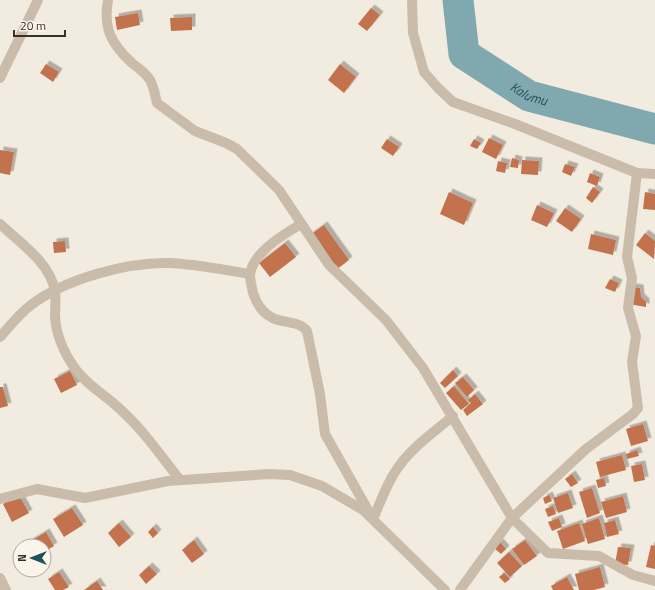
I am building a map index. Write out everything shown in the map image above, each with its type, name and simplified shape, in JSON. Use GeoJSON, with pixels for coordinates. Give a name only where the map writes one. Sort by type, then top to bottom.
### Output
{"type":"FeatureCollection","features":[{"type":"Feature","properties":{"kind":"street"},"geometry":{"type":"LineString","coordinates":[[0,78],[38,0]]}},
{"type":"Feature","properties":{"kind":"street"},"geometry":{"type":"LineString","coordinates":[[108,0],[105,20],[107,30],[124,56],[150,80],[157,103],[195,131],[237,149],[279,190],[329,265],[386,320],[423,368],[453,416],[512,518],[548,553],[599,556],[633,575],[655,581]]}},
{"type":"Feature","properties":{"kind":"street"},"geometry":{"type":"LineString","coordinates":[[412,0],[413,33],[424,72],[453,102],[515,124],[637,173],[655,174]]}},
{"type":"Feature","properties":{"kind":"street"},"geometry":{"type":"LineString","coordinates":[[460,590],[512,518],[586,449],[633,414],[638,408],[632,362],[636,336],[628,308],[632,278],[627,257],[637,173]]}},
{"type":"Feature","properties":{"kind":"street"},"geometry":{"type":"LineString","coordinates":[[0,224],[39,261],[50,277],[55,291],[55,318],[59,337],[74,366],[84,379],[121,409],[146,436],[180,480]]}},
{"type":"Feature","properties":{"kind":"street"},"geometry":{"type":"LineString","coordinates":[[301,224],[283,235],[260,255],[250,274],[255,297],[261,309],[270,317],[279,321],[299,325],[307,331],[320,394],[325,434],[373,519]]}},
{"type":"Feature","properties":{"kind":"street"},"geometry":{"type":"LineString","coordinates":[[0,338],[20,314],[33,304],[55,291],[85,278],[132,266],[169,263],[250,274]]}},
{"type":"Feature","properties":{"kind":"street"},"geometry":{"type":"LineString","coordinates":[[373,519],[386,488],[396,470],[417,446],[453,416]]}},
{"type":"Feature","properties":{"kind":"street"},"geometry":{"type":"LineString","coordinates":[[0,499],[37,489],[85,498],[155,483],[180,480],[269,474],[290,475],[306,479],[322,486],[363,510],[445,590]]}},
{"type":"Feature","properties":{"kind":"street"},"geometry":{"type":"LineString","coordinates":[[0,578],[6,590]]}},
{"type":"Feature","properties":{"kind":"building"},"geometry":{"type":"Polygon","coordinates":[[[371,8],[380,15],[367,31],[358,24],[371,8]]]}},
{"type":"Feature","properties":{"kind":"building"},"geometry":{"type":"Polygon","coordinates":[[[138,13],[140,25],[117,30],[115,17],[138,13]]]}},
{"type":"Feature","properties":{"kind":"building"},"geometry":{"type":"Polygon","coordinates":[[[192,17],[192,30],[171,31],[170,18],[192,17]]]}},
{"type":"Feature","properties":{"kind":"building"},"geometry":{"type":"Polygon","coordinates":[[[46,64],[59,72],[53,82],[40,73],[46,64]]]}},
{"type":"Feature","properties":{"kind":"building"},"geometry":{"type":"Polygon","coordinates":[[[340,64],[356,77],[344,93],[328,80],[340,64]]]}},
{"type":"Feature","properties":{"kind":"building"},"geometry":{"type":"Polygon","coordinates":[[[489,138],[503,145],[496,159],[482,152],[489,138]]]}},
{"type":"Feature","properties":{"kind":"building"},"geometry":{"type":"Polygon","coordinates":[[[387,139],[399,147],[393,156],[381,148],[387,139]]]}},
{"type":"Feature","properties":{"kind":"building"},"geometry":{"type":"Polygon","coordinates":[[[474,139],[481,143],[477,149],[470,146],[474,139]]]}},
{"type":"Feature","properties":{"kind":"building"},"geometry":{"type":"Polygon","coordinates":[[[0,150],[14,152],[10,175],[0,173],[0,150]]]}},
{"type":"Feature","properties":{"kind":"building"},"geometry":{"type":"Polygon","coordinates":[[[512,158],[519,160],[518,168],[510,167],[512,158]]]}},
{"type":"Feature","properties":{"kind":"building"},"geometry":{"type":"Polygon","coordinates":[[[522,160],[539,161],[538,175],[521,174],[522,160]]]}},
{"type":"Feature","properties":{"kind":"building"},"geometry":{"type":"Polygon","coordinates":[[[498,161],[507,163],[505,173],[496,171],[498,161]]]}},
{"type":"Feature","properties":{"kind":"building"},"geometry":{"type":"Polygon","coordinates":[[[565,164],[575,167],[571,176],[562,172],[565,164]]]}},
{"type":"Feature","properties":{"kind":"building"},"geometry":{"type":"Polygon","coordinates":[[[590,173],[600,177],[597,186],[587,182],[590,173]]]}},
{"type":"Feature","properties":{"kind":"building"},"geometry":{"type":"Polygon","coordinates":[[[593,187],[600,192],[592,203],[586,198],[593,187]]]}},
{"type":"Feature","properties":{"kind":"building"},"geometry":{"type":"Polygon","coordinates":[[[449,192],[473,203],[464,225],[440,214],[449,192]]]}},
{"type":"Feature","properties":{"kind":"building"},"geometry":{"type":"Polygon","coordinates":[[[645,192],[655,194],[655,210],[643,209],[645,192]]]}},
{"type":"Feature","properties":{"kind":"building"},"geometry":{"type":"Polygon","coordinates":[[[537,205],[554,213],[547,227],[531,220],[537,205]]]}},
{"type":"Feature","properties":{"kind":"building"},"geometry":{"type":"Polygon","coordinates":[[[565,208],[581,219],[572,232],[556,221],[565,208]]]}},
{"type":"Feature","properties":{"kind":"building"},"geometry":{"type":"Polygon","coordinates":[[[324,225],[349,260],[336,270],[310,235],[324,225]]]}},
{"type":"Feature","properties":{"kind":"building"},"geometry":{"type":"Polygon","coordinates":[[[645,233],[655,241],[654,259],[636,245],[645,233]]]}},
{"type":"Feature","properties":{"kind":"building"},"geometry":{"type":"Polygon","coordinates":[[[591,234],[616,240],[613,255],[588,249],[591,234]]]}},
{"type":"Feature","properties":{"kind":"building"},"geometry":{"type":"Polygon","coordinates":[[[65,241],[66,252],[54,253],[53,242],[65,241]]]}},
{"type":"Feature","properties":{"kind":"building"},"geometry":{"type":"Polygon","coordinates":[[[285,243],[296,257],[270,277],[259,263],[285,243]]]}},
{"type":"Feature","properties":{"kind":"building"},"geometry":{"type":"Polygon","coordinates":[[[610,279],[619,283],[615,292],[605,288],[610,279]]]}},
{"type":"Feature","properties":{"kind":"building"},"geometry":{"type":"Polygon","coordinates":[[[632,287],[640,288],[641,297],[646,302],[646,307],[629,304],[632,287]]]}},
{"type":"Feature","properties":{"kind":"building"},"geometry":{"type":"Polygon","coordinates":[[[453,370],[458,376],[445,388],[440,383],[453,370]]]}},
{"type":"Feature","properties":{"kind":"building"},"geometry":{"type":"Polygon","coordinates":[[[70,371],[77,385],[61,393],[54,379],[70,371]]]}},
{"type":"Feature","properties":{"kind":"building"},"geometry":{"type":"Polygon","coordinates":[[[463,377],[474,390],[467,397],[455,383],[463,377]]]}},
{"type":"Feature","properties":{"kind":"building"},"geometry":{"type":"Polygon","coordinates":[[[454,386],[469,404],[461,410],[446,393],[454,386]]]}},
{"type":"Feature","properties":{"kind":"building"},"geometry":{"type":"Polygon","coordinates":[[[0,387],[3,387],[8,406],[0,408],[0,387]]]}},
{"type":"Feature","properties":{"kind":"building"},"geometry":{"type":"Polygon","coordinates":[[[475,394],[483,404],[467,416],[463,410],[471,403],[468,400],[475,394]]]}},
{"type":"Feature","properties":{"kind":"building"},"geometry":{"type":"Polygon","coordinates":[[[643,424],[648,441],[631,446],[626,429],[643,424]]]}},
{"type":"Feature","properties":{"kind":"building"},"geometry":{"type":"Polygon","coordinates":[[[637,450],[639,456],[627,459],[626,454],[637,450]]]}},
{"type":"Feature","properties":{"kind":"building"},"geometry":{"type":"Polygon","coordinates":[[[622,455],[626,470],[600,477],[596,462],[622,455]]]}},
{"type":"Feature","properties":{"kind":"building"},"geometry":{"type":"Polygon","coordinates":[[[642,464],[645,480],[634,482],[631,466],[642,464]]]}},
{"type":"Feature","properties":{"kind":"building"},"geometry":{"type":"Polygon","coordinates":[[[572,474],[578,483],[571,487],[565,479],[572,474]]]}},
{"type":"Feature","properties":{"kind":"building"},"geometry":{"type":"Polygon","coordinates":[[[604,478],[606,486],[598,488],[596,480],[604,478]]]}},
{"type":"Feature","properties":{"kind":"building"},"geometry":{"type":"Polygon","coordinates":[[[592,488],[600,513],[587,518],[579,492],[592,488]]]}},
{"type":"Feature","properties":{"kind":"building"},"geometry":{"type":"Polygon","coordinates":[[[568,493],[573,508],[558,513],[553,498],[568,493]]]}},
{"type":"Feature","properties":{"kind":"building"},"geometry":{"type":"Polygon","coordinates":[[[19,495],[29,513],[12,522],[3,504],[19,495]]]}},
{"type":"Feature","properties":{"kind":"building"},"geometry":{"type":"Polygon","coordinates":[[[549,495],[552,501],[545,504],[543,498],[549,495]]]}},
{"type":"Feature","properties":{"kind":"building"},"geometry":{"type":"Polygon","coordinates":[[[623,496],[627,512],[606,518],[601,502],[623,496]]]}},
{"type":"Feature","properties":{"kind":"building"},"geometry":{"type":"Polygon","coordinates":[[[553,506],[556,514],[548,517],[545,509],[553,506]]]}},
{"type":"Feature","properties":{"kind":"building"},"geometry":{"type":"Polygon","coordinates":[[[72,508],[83,525],[64,537],[53,519],[72,508]]]}},
{"type":"Feature","properties":{"kind":"building"},"geometry":{"type":"Polygon","coordinates":[[[559,518],[562,527],[552,531],[548,522],[559,518]]]}},
{"type":"Feature","properties":{"kind":"building"},"geometry":{"type":"Polygon","coordinates":[[[599,518],[605,539],[588,544],[582,524],[599,518]]]}},
{"type":"Feature","properties":{"kind":"building"},"geometry":{"type":"Polygon","coordinates":[[[615,520],[619,534],[607,537],[604,523],[615,520]]]}},
{"type":"Feature","properties":{"kind":"building"},"geometry":{"type":"Polygon","coordinates":[[[119,523],[131,537],[119,547],[108,533],[119,523]]]}},
{"type":"Feature","properties":{"kind":"building"},"geometry":{"type":"Polygon","coordinates":[[[579,523],[585,541],[563,549],[557,531],[579,523]]]}},
{"type":"Feature","properties":{"kind":"building"},"geometry":{"type":"Polygon","coordinates":[[[153,527],[158,533],[153,538],[148,532],[153,527]]]}},
{"type":"Feature","properties":{"kind":"building"},"geometry":{"type":"Polygon","coordinates":[[[46,532],[49,538],[36,538],[46,532]]]}},
{"type":"Feature","properties":{"kind":"building"},"geometry":{"type":"Polygon","coordinates":[[[194,540],[204,554],[192,563],[182,550],[194,540]]]}},
{"type":"Feature","properties":{"kind":"building"},"geometry":{"type":"Polygon","coordinates":[[[525,540],[537,556],[524,565],[512,549],[525,540]]]}},
{"type":"Feature","properties":{"kind":"building"},"geometry":{"type":"Polygon","coordinates":[[[500,542],[506,549],[501,554],[494,548],[500,542]]]}},
{"type":"Feature","properties":{"kind":"building"},"geometry":{"type":"Polygon","coordinates":[[[651,545],[655,546],[655,569],[646,567],[651,545]]]}},
{"type":"Feature","properties":{"kind":"building"},"geometry":{"type":"Polygon","coordinates":[[[618,547],[631,548],[628,565],[615,564],[618,547]]]}},
{"type":"Feature","properties":{"kind":"building"},"geometry":{"type":"Polygon","coordinates":[[[509,552],[522,566],[510,577],[497,563],[509,552]]]}},
{"type":"Feature","properties":{"kind":"building"},"geometry":{"type":"Polygon","coordinates":[[[149,566],[157,574],[146,584],[139,575],[149,566]]]}},
{"type":"Feature","properties":{"kind":"building"},"geometry":{"type":"Polygon","coordinates":[[[600,567],[605,587],[594,590],[579,590],[575,574],[600,567]]]}},
{"type":"Feature","properties":{"kind":"building"},"geometry":{"type":"Polygon","coordinates":[[[59,572],[69,587],[63,590],[55,590],[48,579],[52,578],[59,572]]]}},
{"type":"Feature","properties":{"kind":"building"},"geometry":{"type":"Polygon","coordinates":[[[504,573],[510,579],[505,583],[499,577],[504,573]]]}},
{"type":"Feature","properties":{"kind":"building"},"geometry":{"type":"Polygon","coordinates":[[[567,577],[574,590],[553,590],[551,586],[567,577]]]}},
{"type":"Feature","properties":{"kind":"building"},"geometry":{"type":"Polygon","coordinates":[[[97,581],[103,590],[84,590],[97,581]]]}},
{"type":"Feature","properties":{"kind":"waterway","name":"Kalumu"},"geometry":{"type":"LineString","coordinates":[[458,0],[464,54],[529,96],[655,129]]}}]}
